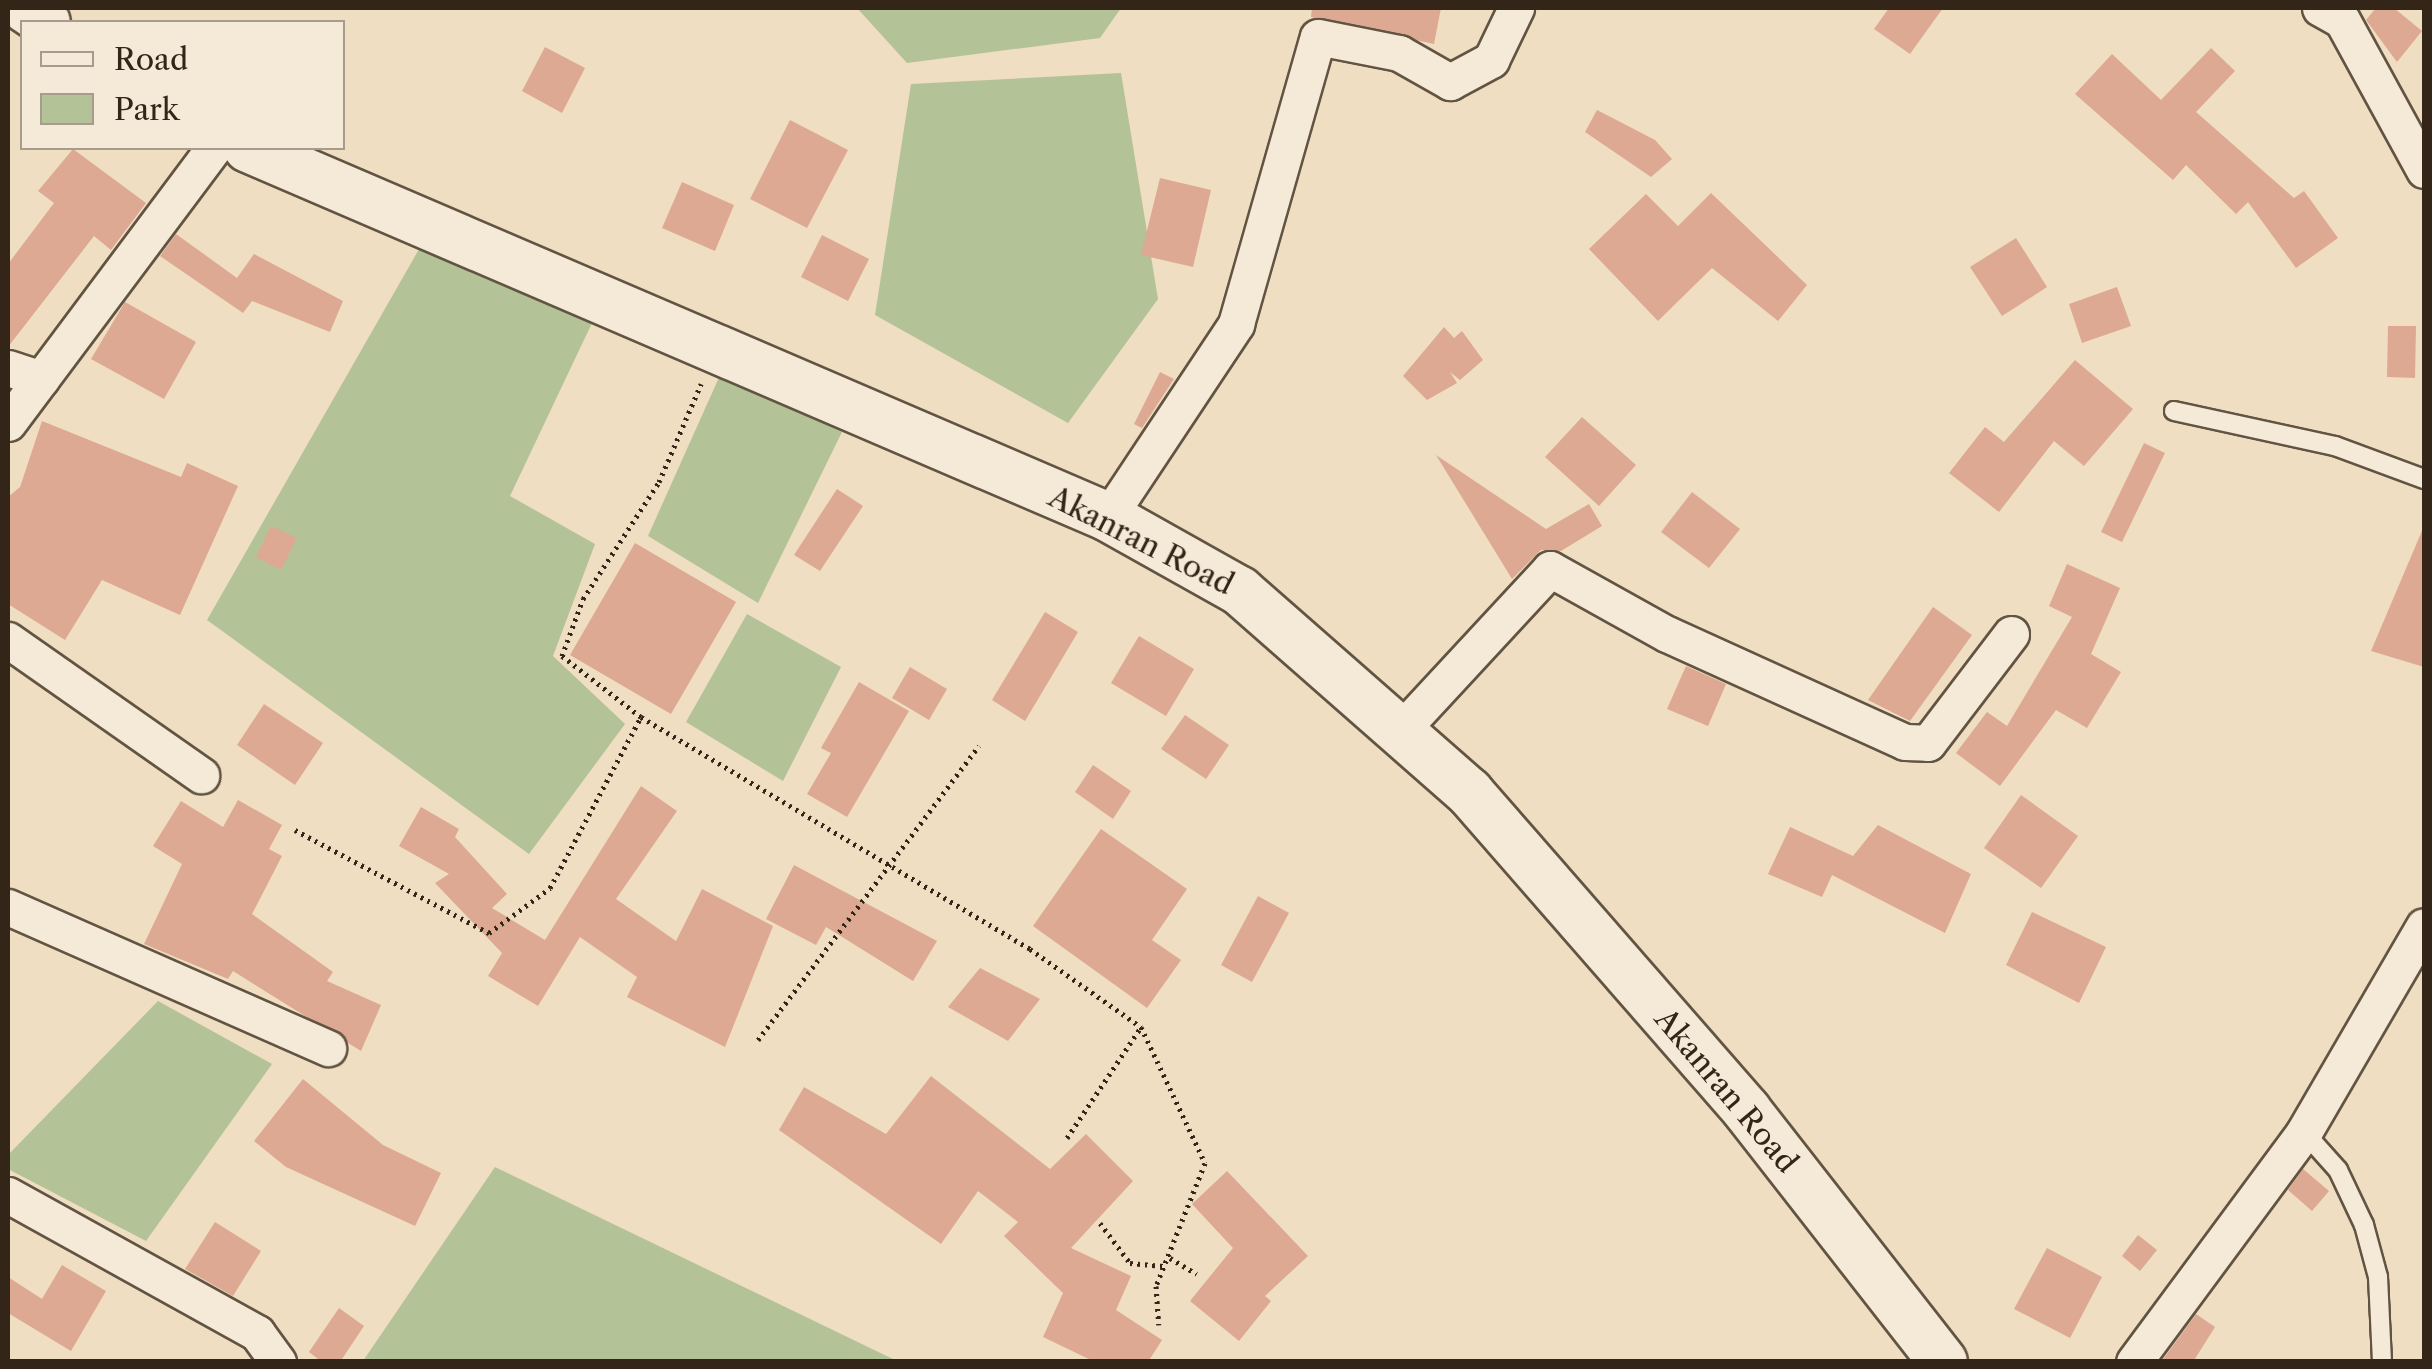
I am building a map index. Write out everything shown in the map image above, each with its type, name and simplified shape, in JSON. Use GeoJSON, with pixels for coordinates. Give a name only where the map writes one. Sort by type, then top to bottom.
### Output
{"type":"FeatureCollection","features":[{"type":"Feature","properties":{"kind":"main road","name":"Akanran Road"},"geometry":{"type":"LineString","coordinates":[[253,150],[1108,518],[1240,591],[1402,729],[1469,792],[1747,1112],[1943,1362]]}},
{"type":"Feature","properties":{"kind":"street"},"geometry":{"type":"LineString","coordinates":[[1108,518],[1236,324],[1318,37],[1399,54],[1450,82],[1491,60],[1516,8]]}},
{"type":"Feature","properties":{"kind":"street"},"geometry":{"type":"LineString","coordinates":[[2320,8],[2342,20],[2424,170]]}},
{"type":"Feature","properties":{"kind":"street"},"geometry":{"type":"LineString","coordinates":[[8,424],[213,150]]}},
{"type":"Feature","properties":{"kind":"street"},"geometry":{"type":"LineString","coordinates":[[8,368],[41,380]]}},
{"type":"Feature","properties":{"kind":"street"},"geometry":{"type":"LineString","coordinates":[[1402,729],[1550,568],[1667,634],[1905,742],[1928,743],[2012,634]]}},
{"type":"Feature","properties":{"kind":"street"},"geometry":{"type":"LineString","coordinates":[[8,640],[202,775]]}},
{"type":"Feature","properties":{"kind":"street"},"geometry":{"type":"LineString","coordinates":[[8,906],[328,1048]]}},
{"type":"Feature","properties":{"kind":"street"},"geometry":{"type":"LineString","coordinates":[[2134,1362],[2304,1132],[2424,926]]}},
{"type":"Feature","properties":{"kind":"street"},"geometry":{"type":"LineString","coordinates":[[8,1196],[256,1334],[278,1362]]}},
{"type":"Feature","properties":{"kind":"lane"},"geometry":{"type":"LineString","coordinates":[[2174,411],[2335,446],[2424,479]]}},
{"type":"Feature","properties":{"kind":"lane"},"geometry":{"type":"LineString","coordinates":[[2304,1132],[2338,1170],[2364,1225],[2378,1277],[2382,1362]]}},
{"type":"Feature","properties":{"kind":"path"},"geometry":{"type":"LineString","coordinates":[[716,349],[659,482],[582,599],[562,656],[640,718],[892,867],[1141,1027],[1204,1163],[1156,1286],[1158,1325]]}},
{"type":"Feature","properties":{"kind":"path"},"geometry":{"type":"LineString","coordinates":[[295,830],[489,933],[550,888],[640,718]]}},
{"type":"Feature","properties":{"kind":"path"},"geometry":{"type":"LineString","coordinates":[[758,1040],[980,746]]}},
{"type":"Feature","properties":{"kind":"path"},"geometry":{"type":"LineString","coordinates":[[1067,1138],[1141,1027]]}},
{"type":"Feature","properties":{"kind":"path"},"geometry":{"type":"LineString","coordinates":[[1100,1224],[1130,1263],[1168,1262],[1197,1274]]}},
{"type":"Feature","properties":{"kind":"green space"},"geometry":{"type":"Polygon","coordinates":[[[857,8],[1121,8],[1100,38],[907,63],[857,8]]]}},
{"type":"Feature","properties":{"kind":"green space"},"geometry":{"type":"Polygon","coordinates":[[[1121,73],[1158,299],[1068,423],[875,315],[911,84],[1121,73]]]}},
{"type":"Feature","properties":{"kind":"green space"},"geometry":{"type":"Polygon","coordinates":[[[422,244],[592,323],[510,496],[595,544],[553,656],[625,724],[529,854],[207,620],[422,244]]]}},
{"type":"Feature","properties":{"kind":"green space"},"geometry":{"type":"Polygon","coordinates":[[[721,373],[842,432],[758,603],[648,536],[721,373]]]}},
{"type":"Feature","properties":{"kind":"green space"},"geometry":{"type":"Polygon","coordinates":[[[747,614],[841,667],[783,781],[686,722],[747,614]]]}},
{"type":"Feature","properties":{"kind":"green space"},"geometry":{"type":"Polygon","coordinates":[[[158,1001],[272,1064],[146,1241],[8,1169],[8,1155],[158,1001]]]}},
{"type":"Feature","properties":{"kind":"green space"},"geometry":{"type":"Polygon","coordinates":[[[495,1167],[897,1361],[363,1361],[495,1167]]]}},
{"type":"Feature","properties":{"kind":"building"},"geometry":{"type":"Polygon","coordinates":[[[1312,8],[1441,8],[1434,44],[1311,17],[1312,8]]]}},
{"type":"Feature","properties":{"kind":"building"},"geometry":{"type":"Polygon","coordinates":[[[1889,8],[1943,8],[1910,54],[1874,29],[1889,8]]]}},
{"type":"Feature","properties":{"kind":"building"},"geometry":{"type":"Polygon","coordinates":[[[2376,8],[2394,8],[2422,31],[2397,62],[2366,20],[2376,8]]]}},
{"type":"Feature","properties":{"kind":"building"},"geometry":{"type":"Polygon","coordinates":[[[545,47],[585,68],[562,113],[522,91],[545,47]]]}},
{"type":"Feature","properties":{"kind":"building"},"geometry":{"type":"Polygon","coordinates":[[[2211,48],[2235,71],[2196,112],[2294,198],[2304,191],[2338,238],[2296,268],[2248,202],[2236,214],[2186,165],[2173,180],[2075,94],[2112,54],[2161,100],[2211,48]]]}},
{"type":"Feature","properties":{"kind":"building"},"geometry":{"type":"Polygon","coordinates":[[[1597,110],[1655,140],[1672,159],[1651,177],[1585,132],[1597,110]]]}},
{"type":"Feature","properties":{"kind":"building"},"geometry":{"type":"Polygon","coordinates":[[[790,120],[848,150],[807,228],[750,199],[790,120]]]}},
{"type":"Feature","properties":{"kind":"building"},"geometry":{"type":"Polygon","coordinates":[[[74,150],[146,203],[111,250],[94,236],[8,347],[8,264],[54,203],[38,191],[74,150]]]}},
{"type":"Feature","properties":{"kind":"building"},"geometry":{"type":"Polygon","coordinates":[[[1160,178],[1211,190],[1193,267],[1141,255],[1160,178]]]}},
{"type":"Feature","properties":{"kind":"building"},"geometry":{"type":"Polygon","coordinates":[[[682,182],[734,205],[715,251],[662,228],[682,182]]]}},
{"type":"Feature","properties":{"kind":"building"},"geometry":{"type":"Polygon","coordinates":[[[1711,193],[1807,285],[1778,321],[1712,268],[1658,321],[1589,249],[1646,194],[1678,226],[1711,193]]]}},
{"type":"Feature","properties":{"kind":"building"},"geometry":{"type":"Polygon","coordinates":[[[176,234],[237,278],[254,254],[343,301],[330,332],[252,301],[243,313],[160,256],[176,234]]]}},
{"type":"Feature","properties":{"kind":"building"},"geometry":{"type":"Polygon","coordinates":[[[822,235],[869,259],[848,301],[801,277],[822,235]]]}},
{"type":"Feature","properties":{"kind":"building"},"geometry":{"type":"Polygon","coordinates":[[[2016,238],[2047,287],[2002,316],[1970,267],[2016,238]]]}},
{"type":"Feature","properties":{"kind":"building"},"geometry":{"type":"Polygon","coordinates":[[[2117,287],[2131,326],[2082,343],[2069,304],[2117,287]]]}},
{"type":"Feature","properties":{"kind":"building"},"geometry":{"type":"Polygon","coordinates":[[[125,302],[196,342],[164,399],[91,359],[125,302]]]}},
{"type":"Feature","properties":{"kind":"building"},"geometry":{"type":"Polygon","coordinates":[[[2388,326],[2416,326],[2415,378],[2387,377],[2388,326]]]}},
{"type":"Feature","properties":{"kind":"building"},"geometry":{"type":"Polygon","coordinates":[[[1444,327],[1454,338],[1462,331],[1483,360],[1460,380],[1450,372],[1457,383],[1427,400],[1403,376],[1444,327]]]}},
{"type":"Feature","properties":{"kind":"building"},"geometry":{"type":"Polygon","coordinates":[[[2075,360],[2133,409],[2084,466],[2054,441],[1999,512],[1949,473],[1985,427],[2004,442],[2075,360]]]}},
{"type":"Feature","properties":{"kind":"building"},"geometry":{"type":"Polygon","coordinates":[[[1160,372],[1174,379],[1142,428],[1134,424],[1160,372]]]}},
{"type":"Feature","properties":{"kind":"building"},"geometry":{"type":"Polygon","coordinates":[[[1582,417],[1636,465],[1599,506],[1545,457],[1582,417]]]}},
{"type":"Feature","properties":{"kind":"building"},"geometry":{"type":"Polygon","coordinates":[[[42,421],[181,477],[187,463],[238,486],[180,615],[102,580],[65,640],[8,604],[8,497],[20,487],[42,421]]]}},
{"type":"Feature","properties":{"kind":"building"},"geometry":{"type":"Polygon","coordinates":[[[2144,443],[2165,453],[2122,542],[2101,532],[2144,443]]]}},
{"type":"Feature","properties":{"kind":"building"},"geometry":{"type":"Polygon","coordinates":[[[1436,455],[1546,529],[1589,504],[1602,526],[1561,551],[1541,550],[1512,579],[1436,455]]]}},
{"type":"Feature","properties":{"kind":"building"},"geometry":{"type":"Polygon","coordinates":[[[837,489],[863,506],[820,571],[794,555],[837,489]]]}},
{"type":"Feature","properties":{"kind":"building"},"geometry":{"type":"Polygon","coordinates":[[[1692,492],[1740,529],[1709,568],[1661,532],[1692,492]]]}},
{"type":"Feature","properties":{"kind":"building"},"geometry":{"type":"Polygon","coordinates":[[[271,526],[297,538],[281,570],[256,557],[271,526]]]}},
{"type":"Feature","properties":{"kind":"building"},"geometry":{"type":"Polygon","coordinates":[[[2424,526],[2424,667],[2371,651],[2424,526]]]}},
{"type":"Feature","properties":{"kind":"building"},"geometry":{"type":"Polygon","coordinates":[[[635,543],[736,602],[671,714],[570,655],[635,543]]]}},
{"type":"Feature","properties":{"kind":"building"},"geometry":{"type":"Polygon","coordinates":[[[2067,564],[2120,588],[2091,654],[2121,672],[2087,728],[2056,710],[2000,786],[1956,753],[1987,712],[2007,726],[2072,617],[2049,606],[2067,564]]]}},
{"type":"Feature","properties":{"kind":"building"},"geometry":{"type":"Polygon","coordinates":[[[1933,607],[1972,635],[1910,721],[1868,700],[1933,607]]]}},
{"type":"Feature","properties":{"kind":"building"},"geometry":{"type":"Polygon","coordinates":[[[1045,612],[1078,632],[1025,721],[992,700],[1045,612]]]}},
{"type":"Feature","properties":{"kind":"building"},"geometry":{"type":"Polygon","coordinates":[[[1139,636],[1194,669],[1166,716],[1111,683],[1139,636]]]}},
{"type":"Feature","properties":{"kind":"building"},"geometry":{"type":"Polygon","coordinates":[[[1686,666],[1726,684],[1708,726],[1667,709],[1686,666]]]}},
{"type":"Feature","properties":{"kind":"building"},"geometry":{"type":"Polygon","coordinates":[[[910,667],[947,689],[929,720],[892,698],[910,667]]]}},
{"type":"Feature","properties":{"kind":"building"},"geometry":{"type":"Polygon","coordinates":[[[859,682],[909,711],[847,817],[807,794],[831,753],[821,748],[859,682]]]}},
{"type":"Feature","properties":{"kind":"building"},"geometry":{"type":"Polygon","coordinates":[[[264,704],[323,743],[295,785],[237,745],[264,704]]]}},
{"type":"Feature","properties":{"kind":"building"},"geometry":{"type":"Polygon","coordinates":[[[1185,715],[1229,745],[1206,779],[1161,749],[1185,715]]]}},
{"type":"Feature","properties":{"kind":"building"},"geometry":{"type":"Polygon","coordinates":[[[1093,765],[1131,791],[1113,819],[1075,792],[1093,765]]]}},
{"type":"Feature","properties":{"kind":"building"},"geometry":{"type":"Polygon","coordinates":[[[641,786],[677,811],[616,899],[676,941],[702,889],[773,926],[725,1047],[627,997],[637,977],[580,937],[538,1006],[488,976],[502,953],[435,883],[449,874],[399,846],[421,807],[459,829],[455,837],[507,894],[492,908],[545,940],[641,786]]]}},
{"type":"Feature","properties":{"kind":"building"},"geometry":{"type":"Polygon","coordinates":[[[2021,795],[2078,836],[2041,888],[1984,848],[2021,795]]]}},
{"type":"Feature","properties":{"kind":"building"},"geometry":{"type":"Polygon","coordinates":[[[238,800],[282,825],[269,849],[282,856],[252,914],[333,972],[327,981],[381,1005],[361,1051],[233,971],[228,979],[144,944],[182,864],[153,846],[181,801],[223,827],[238,800]]]}},
{"type":"Feature","properties":{"kind":"building"},"geometry":{"type":"Polygon","coordinates":[[[1878,825],[1971,874],[1945,933],[1832,875],[1822,897],[1768,874],[1790,827],[1853,856],[1878,825]]]}},
{"type":"Feature","properties":{"kind":"building"},"geometry":{"type":"Polygon","coordinates":[[[1101,829],[1187,889],[1152,940],[1181,960],[1147,1008],[1033,926],[1101,829]]]}},
{"type":"Feature","properties":{"kind":"building"},"geometry":{"type":"Polygon","coordinates":[[[794,865],[937,941],[913,981],[826,927],[816,945],[766,919],[794,865]]]}},
{"type":"Feature","properties":{"kind":"building"},"geometry":{"type":"Polygon","coordinates":[[[1258,896],[1289,913],[1252,982],[1221,965],[1258,896]]]}},
{"type":"Feature","properties":{"kind":"building"},"geometry":{"type":"Polygon","coordinates":[[[2032,912],[2106,947],[2079,1003],[2006,965],[2032,912]]]}},
{"type":"Feature","properties":{"kind":"building"},"geometry":{"type":"Polygon","coordinates":[[[980,968],[1040,999],[1008,1041],[948,1007],[980,968]]]}},
{"type":"Feature","properties":{"kind":"building"},"geometry":{"type":"Polygon","coordinates":[[[931,1076],[1050,1169],[1086,1134],[1133,1181],[1071,1248],[1131,1276],[1116,1310],[1162,1340],[1148,1362],[1095,1362],[1043,1337],[1063,1293],[1004,1236],[1018,1222],[978,1191],[941,1244],[779,1130],[804,1087],[886,1134],[931,1076]]]}},
{"type":"Feature","properties":{"kind":"building"},"geometry":{"type":"Polygon","coordinates":[[[303,1079],[383,1145],[441,1173],[415,1226],[286,1167],[254,1141],[303,1079]]]}},
{"type":"Feature","properties":{"kind":"building"},"geometry":{"type":"Polygon","coordinates":[[[2303,1169],[2329,1191],[2312,1211],[2288,1190],[2303,1169]]]}},
{"type":"Feature","properties":{"kind":"building"},"geometry":{"type":"Polygon","coordinates":[[[1227,1171],[1308,1256],[1265,1296],[1271,1301],[1239,1341],[1190,1301],[1233,1248],[1192,1204],[1227,1171]]]}},
{"type":"Feature","properties":{"kind":"building"},"geometry":{"type":"Polygon","coordinates":[[[215,1222],[261,1251],[233,1296],[185,1269],[215,1222]]]}},
{"type":"Feature","properties":{"kind":"building"},"geometry":{"type":"Polygon","coordinates":[[[2138,1235],[2157,1250],[2140,1271],[2122,1256],[2138,1235]]]}},
{"type":"Feature","properties":{"kind":"building"},"geometry":{"type":"Polygon","coordinates":[[[2047,1248],[2102,1277],[2070,1338],[2014,1309],[2047,1248]]]}},
{"type":"Feature","properties":{"kind":"building"},"geometry":{"type":"Polygon","coordinates":[[[62,1265],[106,1291],[71,1351],[8,1313],[8,1277],[42,1299],[62,1265]]]}},
{"type":"Feature","properties":{"kind":"building"},"geometry":{"type":"Polygon","coordinates":[[[339,1308],[364,1326],[340,1362],[322,1362],[309,1352],[339,1308]]]}},
{"type":"Feature","properties":{"kind":"building"},"geometry":{"type":"Polygon","coordinates":[[[2196,1314],[2215,1327],[2193,1362],[2161,1362],[2196,1314]]]}}]}
